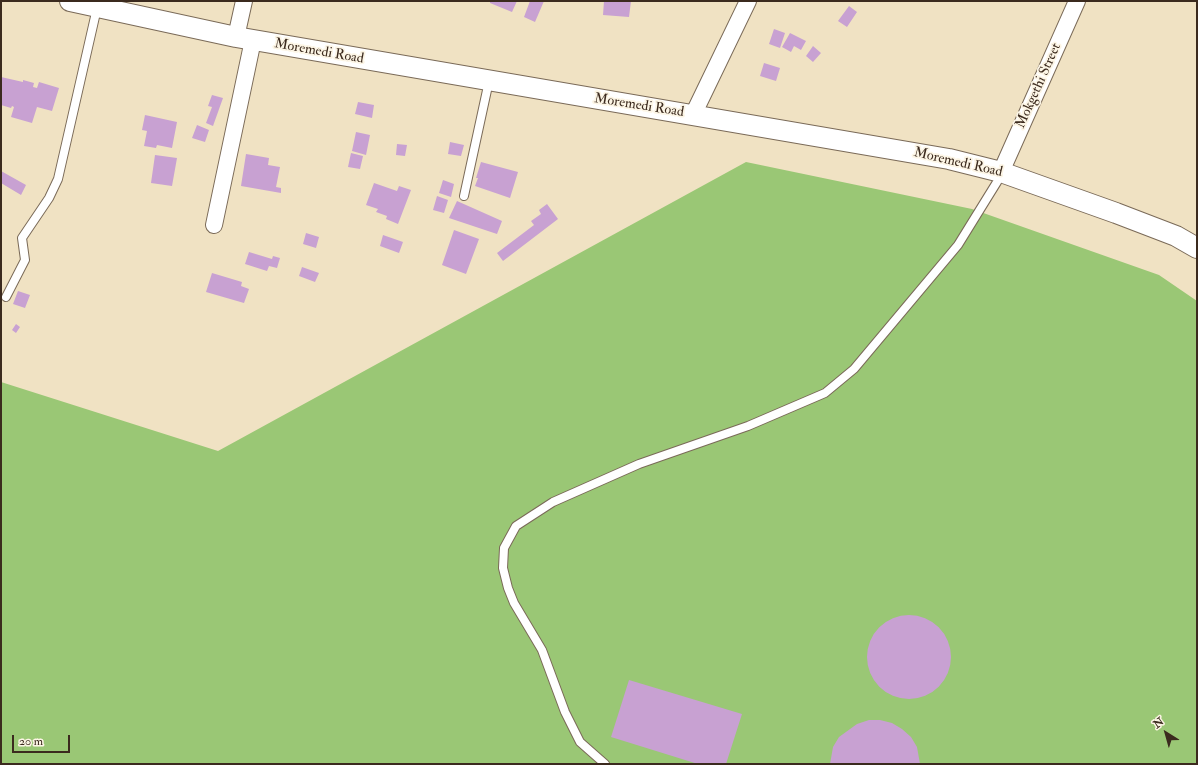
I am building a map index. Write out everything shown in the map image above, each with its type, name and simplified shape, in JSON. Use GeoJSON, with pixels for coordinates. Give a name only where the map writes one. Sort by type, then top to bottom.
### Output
{"type":"FeatureCollection","features":[{"type":"Feature","properties":{"kind":"street","name":"Moremedi Road"},"geometry":{"type":"LineString","coordinates":[[70,1],[96,8],[244,38],[489,81],[949,158],[1001,172],[1176,236],[1197,248]]}},
{"type":"Feature","properties":{"kind":"street"},"geometry":{"type":"LineString","coordinates":[[214,225],[244,38],[244,1]]}},
{"type":"Feature","properties":{"kind":"street"},"geometry":{"type":"LineString","coordinates":[[693,115],[748,1]]}},
{"type":"Feature","properties":{"kind":"street","name":"Mokgethi Street"},"geometry":{"type":"LineString","coordinates":[[1001,172],[1077,1]]}},
{"type":"Feature","properties":{"kind":"lane"},"geometry":{"type":"LineString","coordinates":[[6,298],[25,260],[22,238],[49,198],[58,179],[96,8]]}},
{"type":"Feature","properties":{"kind":"lane"},"geometry":{"type":"LineString","coordinates":[[464,196],[489,81]]}},
{"type":"Feature","properties":{"kind":"lane"},"geometry":{"type":"LineString","coordinates":[[605,764],[586,749],[580,742],[565,712],[542,650],[514,603],[508,588],[503,568],[504,548],[513,531],[530,515],[587,486],[639,464],[748,426],[825,393],[854,368],[958,245],[997,182],[1001,172]]}},
{"type":"Feature","properties":{"kind":"green space"},"geometry":{"type":"Polygon","coordinates":[[[746,162],[972,209],[1159,275],[1197,301],[1197,764],[1,764],[1,382],[218,451],[746,162]]]}},
{"type":"Feature","properties":{"kind":"building"},"geometry":{"type":"Polygon","coordinates":[[[490,1],[517,1],[512,12],[490,3],[490,1]]]}},
{"type":"Feature","properties":{"kind":"building"},"geometry":{"type":"Polygon","coordinates":[[[530,1],[544,1],[535,22],[524,17],[530,1]]]}},
{"type":"Feature","properties":{"kind":"building"},"geometry":{"type":"Polygon","coordinates":[[[604,1],[631,1],[629,17],[603,15],[604,1]]]}},
{"type":"Feature","properties":{"kind":"building"},"geometry":{"type":"Polygon","coordinates":[[[849,6],[857,12],[847,27],[838,21],[849,6]]]}},
{"type":"Feature","properties":{"kind":"building"},"geometry":{"type":"Polygon","coordinates":[[[774,29],[785,33],[780,48],[769,44],[774,29]]]}},
{"type":"Feature","properties":{"kind":"building"},"geometry":{"type":"Polygon","coordinates":[[[790,33],[806,41],[801,50],[794,46],[791,52],[782,47],[790,33]]]}},
{"type":"Feature","properties":{"kind":"building"},"geometry":{"type":"Polygon","coordinates":[[[813,46],[821,53],[813,62],[806,56],[813,46]]]}},
{"type":"Feature","properties":{"kind":"building"},"geometry":{"type":"Polygon","coordinates":[[[764,63],[780,68],[776,81],[760,76],[764,63]]]}},
{"type":"Feature","properties":{"kind":"building"},"geometry":{"type":"Polygon","coordinates":[[[1,77],[34,83],[33,87],[37,88],[39,82],[59,88],[52,111],[37,107],[32,123],[11,117],[14,107],[12,106],[11,108],[1,105],[1,77]]]}},
{"type":"Feature","properties":{"kind":"building"},"geometry":{"type":"Polygon","coordinates":[[[212,95],[223,98],[213,126],[206,123],[212,107],[208,106],[212,95]]]}},
{"type":"Feature","properties":{"kind":"building"},"geometry":{"type":"Polygon","coordinates":[[[358,102],[374,105],[372,118],[355,114],[358,102]]]}},
{"type":"Feature","properties":{"kind":"building"},"geometry":{"type":"Polygon","coordinates":[[[145,115],[177,122],[172,148],[157,145],[156,148],[144,146],[147,131],[142,130],[145,115]]]}},
{"type":"Feature","properties":{"kind":"building"},"geometry":{"type":"Polygon","coordinates":[[[197,125],[209,130],[205,142],[192,138],[197,125]]]}},
{"type":"Feature","properties":{"kind":"building"},"geometry":{"type":"Polygon","coordinates":[[[356,132],[370,135],[366,155],[352,151],[356,132]]]}},
{"type":"Feature","properties":{"kind":"building"},"geometry":{"type":"Polygon","coordinates":[[[450,142],[464,145],[461,156],[448,154],[450,142]]]}},
{"type":"Feature","properties":{"kind":"building"},"geometry":{"type":"Polygon","coordinates":[[[397,144],[407,145],[405,156],[396,155],[397,144]]]}},
{"type":"Feature","properties":{"kind":"building"},"geometry":{"type":"Polygon","coordinates":[[[351,153],[363,156],[360,169],[348,167],[351,153]]]}},
{"type":"Feature","properties":{"kind":"building"},"geometry":{"type":"Polygon","coordinates":[[[246,154],[269,158],[268,165],[280,167],[276,187],[281,188],[281,193],[241,186],[246,154]]]}},
{"type":"Feature","properties":{"kind":"building"},"geometry":{"type":"Polygon","coordinates":[[[155,155],[177,158],[172,186],[151,183],[155,155]]]}},
{"type":"Feature","properties":{"kind":"building"},"geometry":{"type":"Polygon","coordinates":[[[481,162],[518,172],[510,198],[475,186],[481,162]]]}},
{"type":"Feature","properties":{"kind":"building"},"geometry":{"type":"Polygon","coordinates":[[[1,171],[26,185],[21,195],[1,183],[1,171]]]}},
{"type":"Feature","properties":{"kind":"building"},"geometry":{"type":"Polygon","coordinates":[[[443,180],[454,184],[451,197],[439,193],[443,180]]]}},
{"type":"Feature","properties":{"kind":"building"},"geometry":{"type":"Polygon","coordinates":[[[374,183],[397,191],[399,186],[411,190],[398,224],[386,219],[387,216],[376,212],[378,209],[366,205],[374,183]]]}},
{"type":"Feature","properties":{"kind":"building"},"geometry":{"type":"Polygon","coordinates":[[[437,196],[448,200],[444,213],[433,210],[437,196]]]}},
{"type":"Feature","properties":{"kind":"building"},"geometry":{"type":"Polygon","coordinates":[[[457,201],[502,221],[497,234],[449,218],[457,201]]]}},
{"type":"Feature","properties":{"kind":"building"},"geometry":{"type":"Polygon","coordinates":[[[547,204],[558,219],[503,261],[497,253],[534,225],[531,221],[541,214],[539,210],[547,204]]]}},
{"type":"Feature","properties":{"kind":"building"},"geometry":{"type":"Polygon","coordinates":[[[454,230],[479,239],[466,274],[442,265],[454,230]]]}},
{"type":"Feature","properties":{"kind":"building"},"geometry":{"type":"Polygon","coordinates":[[[306,233],[319,237],[316,248],[303,244],[306,233]]]}},
{"type":"Feature","properties":{"kind":"building"},"geometry":{"type":"Polygon","coordinates":[[[383,235],[403,242],[399,253],[380,246],[383,235]]]}},
{"type":"Feature","properties":{"kind":"building"},"geometry":{"type":"Polygon","coordinates":[[[249,252],[272,259],[273,256],[280,258],[277,268],[269,266],[267,271],[245,264],[249,252]]]}},
{"type":"Feature","properties":{"kind":"building"},"geometry":{"type":"Polygon","coordinates":[[[302,267],[319,273],[315,282],[299,276],[302,267]]]}},
{"type":"Feature","properties":{"kind":"building"},"geometry":{"type":"Polygon","coordinates":[[[212,273],[242,282],[241,286],[249,289],[244,303],[206,292],[212,273]]]}},
{"type":"Feature","properties":{"kind":"building"},"geometry":{"type":"Polygon","coordinates":[[[18,291],[30,295],[25,308],[13,304],[18,291]]]}},
{"type":"Feature","properties":{"kind":"building"},"geometry":{"type":"Polygon","coordinates":[[[16,324],[20,327],[16,333],[12,330],[16,324]]]}},
{"type":"Feature","properties":{"kind":"building"},"geometry":{"type":"Polygon","coordinates":[[[901,615],[917,615],[933,622],[944,633],[951,649],[951,665],[948,673],[939,687],[933,692],[917,699],[901,699],[885,692],[874,681],[867,665],[867,649],[874,633],[885,622],[901,615]]]}},
{"type":"Feature","properties":{"kind":"building"},"geometry":{"type":"Polygon","coordinates":[[[629,680],[742,714],[726,764],[698,764],[611,737],[629,680]]]}},
{"type":"Feature","properties":{"kind":"building"},"geometry":{"type":"Polygon","coordinates":[[[869,720],[880,720],[892,723],[902,729],[911,737],[917,747],[920,764],[830,764],[833,747],[839,737],[857,724],[869,720]]]}}]}
